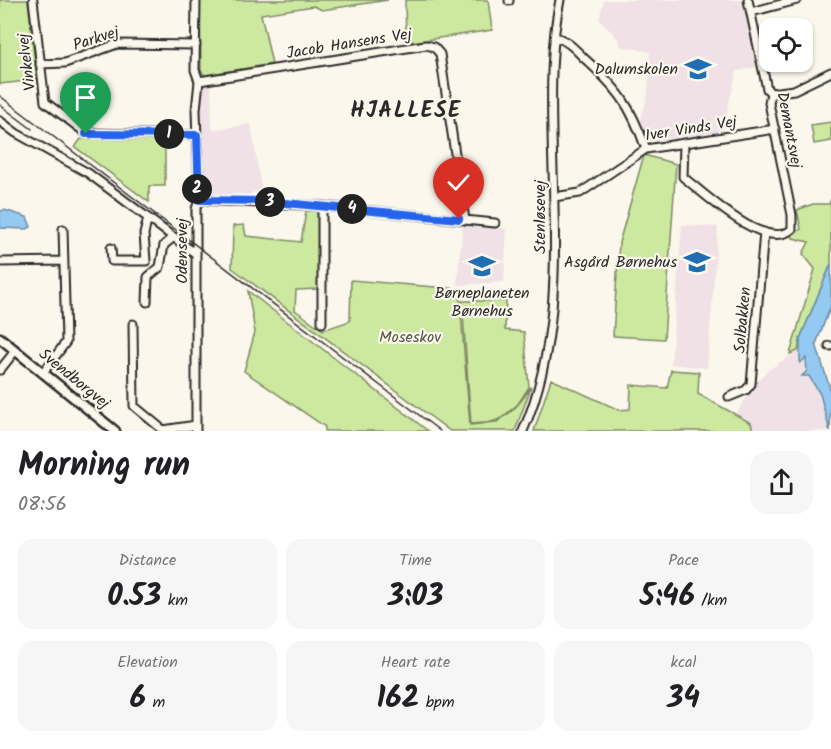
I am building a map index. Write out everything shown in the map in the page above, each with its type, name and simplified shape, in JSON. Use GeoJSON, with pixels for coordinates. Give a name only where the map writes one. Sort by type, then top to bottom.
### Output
{"type":"FeatureCollection","features":[{"type":"Feature","properties":{"kind":"main road","name":"Svendborgvej"},"geometry":{"type":"LineString","coordinates":[[0,338],[114,431]]}},
{"type":"Feature","properties":{"kind":"street","name":"Vinkelvej"},"geometry":{"type":"LineString","coordinates":[[33,0],[45,102],[86,134],[197,135]]}},
{"type":"Feature","properties":{"kind":"street","name":"Odensevej"},"geometry":{"type":"LineString","coordinates":[[196,0],[195,70],[199,81],[197,135],[199,200],[196,209],[196,428]]}},
{"type":"Feature","properties":{"kind":"street","name":"Stenløsevej"},"geometry":{"type":"LineString","coordinates":[[523,431],[544,372],[552,324],[554,197],[552,91],[560,0]]}},
{"type":"Feature","properties":{"kind":"street","name":"Demantsvej"},"geometry":{"type":"LineString","coordinates":[[748,0],[767,89],[771,93],[769,103],[792,215],[792,230],[779,235],[764,232]]}},
{"type":"Feature","properties":{"kind":"street"},"geometry":{"type":"LineString","coordinates":[[751,12],[797,0]]}},
{"type":"Feature","properties":{"kind":"street"},"geometry":{"type":"LineString","coordinates":[[555,37],[567,42],[610,81],[631,109],[646,149]]}},
{"type":"Feature","properties":{"kind":"street","name":"Parkvej"},"geometry":{"type":"LineString","coordinates":[[40,64],[65,63],[117,44],[196,45]]}},
{"type":"Feature","properties":{"kind":"street","name":"Jacob Hansens Vej"},"geometry":{"type":"LineString","coordinates":[[199,81],[426,45],[434,47],[440,56],[465,220]]}},
{"type":"Feature","properties":{"kind":"street"},"geometry":{"type":"LineString","coordinates":[[771,93],[794,90],[831,72]]}},
{"type":"Feature","properties":{"kind":"street"},"geometry":{"type":"LineString","coordinates":[[0,121],[16,133],[88,173],[196,254]]}},
{"type":"Feature","properties":{"kind":"street","name":"Iver Vinds Vej"},"geometry":{"type":"LineString","coordinates":[[554,197],[580,193],[646,149],[775,129]]}},
{"type":"Feature","properties":{"kind":"street"},"geometry":{"type":"LineString","coordinates":[[684,143],[683,177],[748,227],[764,232]]}},
{"type":"Feature","properties":{"kind":"street"},"geometry":{"type":"LineString","coordinates":[[199,200],[322,206],[495,223]]}},
{"type":"Feature","properties":{"kind":"street"},"geometry":{"type":"LineString","coordinates":[[322,206],[322,323]]}},
{"type":"Feature","properties":{"kind":"street"},"geometry":{"type":"LineString","coordinates":[[111,248],[112,261],[146,261],[144,234],[148,218]]}},
{"type":"Feature","properties":{"kind":"street"},"geometry":{"type":"LineString","coordinates":[[43,374],[66,342],[63,229]]}},
{"type":"Feature","properties":{"kind":"street","name":"Solbakken"},"geometry":{"type":"LineString","coordinates":[[729,397],[746,390],[751,384],[764,232]]}},
{"type":"Feature","properties":{"kind":"street"},"geometry":{"type":"LineString","coordinates":[[147,302],[148,277],[160,267],[164,245],[174,237]]}},
{"type":"Feature","properties":{"kind":"street"},"geometry":{"type":"LineString","coordinates":[[0,262],[64,261]]}},
{"type":"Feature","properties":{"kind":"street"},"geometry":{"type":"LineString","coordinates":[[133,324],[137,333],[134,406],[163,430],[196,428]]}},
{"type":"Feature","properties":{"kind":"street","name":"Svendborgvej"},"geometry":{"type":"LineString","coordinates":[[0,370],[15,351]]}},
{"type":"Feature","properties":{"kind":"shaded area"},"geometry":{"type":"Polygon","coordinates":[[[201,0],[260,15],[262,28],[265,28],[267,33],[272,65],[211,75],[212,130],[251,124],[261,188],[249,195],[202,194],[201,0]]]}},
{"type":"Feature","properties":{"kind":"shaded area","name":"Dalumskolen"},"geometry":{"type":"Polygon","coordinates":[[[604,0],[744,0],[757,67],[737,71],[722,131],[654,141],[647,136],[640,122],[648,94],[650,52],[620,46],[620,41],[599,19],[604,0]]]}},
{"type":"Feature","properties":{"kind":"shaded area","name":"Børneplaneten Børnehus"},"geometry":{"type":"Polygon","coordinates":[[[463,224],[507,229],[504,282],[457,285],[463,224]]]}},
{"type":"Feature","properties":{"kind":"shaded area"},"geometry":{"type":"Polygon","coordinates":[[[682,225],[718,227],[707,368],[671,364],[682,225]]]}},
{"type":"Feature","properties":{"kind":"shaded area"},"geometry":{"type":"Polygon","coordinates":[[[798,351],[801,363],[806,358],[807,371],[802,376],[809,376],[817,387],[830,431],[753,431],[751,423],[735,416],[755,384],[767,371],[798,351]]]}},
{"type":"Feature","properties":{"kind":"green space"},"geometry":{"type":"Polygon","coordinates":[[[0,0],[28,0],[37,80],[0,84],[0,0]]]}},
{"type":"Feature","properties":{"kind":"green space"},"geometry":{"type":"Polygon","coordinates":[[[200,0],[388,0],[322,10],[314,6],[261,14],[272,64],[205,75],[201,71],[200,0]]]}},
{"type":"Feature","properties":{"kind":"green space"},"geometry":{"type":"Polygon","coordinates":[[[405,0],[488,0],[492,30],[406,43],[405,0]]]}},
{"type":"Feature","properties":{"kind":"green space"},"geometry":{"type":"Polygon","coordinates":[[[831,122],[831,141],[814,144],[811,125],[831,122]]]}},
{"type":"Feature","properties":{"kind":"green space"},"geometry":{"type":"Polygon","coordinates":[[[81,139],[165,140],[165,186],[149,186],[149,202],[75,147],[81,139]]]}},
{"type":"Feature","properties":{"kind":"green space"},"geometry":{"type":"Polygon","coordinates":[[[644,155],[676,164],[664,339],[613,336],[619,243],[644,155]]]}},
{"type":"Feature","properties":{"kind":"green space"},"geometry":{"type":"Polygon","coordinates":[[[831,199],[831,264],[800,339],[798,351],[790,354],[815,269],[803,254],[809,242],[793,238],[792,235],[801,229],[797,210],[813,204],[829,204],[831,199]]]}},
{"type":"Feature","properties":{"kind":"green space","name":"Moseskov"},"geometry":{"type":"Polygon","coordinates":[[[306,211],[318,211],[318,289],[296,290],[295,310],[323,330],[350,321],[351,280],[459,289],[470,425],[491,422],[506,415],[519,404],[531,387],[515,431],[450,431],[232,268],[233,226],[244,225],[246,236],[301,242],[306,211]]]}},
{"type":"Feature","properties":{"kind":"green space","name":"Moseskov"},"geometry":{"type":"Polygon","coordinates":[[[248,291],[428,431],[325,431],[325,427],[244,371],[255,332],[248,291]]]}},
{"type":"Feature","properties":{"kind":"green space"},"geometry":{"type":"Polygon","coordinates":[[[462,301],[506,301],[505,330],[524,332],[529,387],[518,404],[497,422],[471,424],[462,301]]]}},
{"type":"Feature","properties":{"kind":"green space"},"geometry":{"type":"Polygon","coordinates":[[[671,370],[699,372],[698,394],[751,423],[753,431],[534,431],[551,379],[619,410],[630,409],[631,385],[667,388],[671,370]]]}},
{"type":"Feature","properties":{"kind":"water"},"geometry":{"type":"Polygon","coordinates":[[[4,210],[27,217],[31,227],[27,229],[0,228],[0,211],[4,210]]]}},
{"type":"Feature","properties":{"kind":"water"},"geometry":{"type":"Polygon","coordinates":[[[831,264],[831,305],[816,344],[831,392],[830,431],[820,394],[809,376],[802,376],[807,371],[806,358],[800,363],[800,339],[831,264]]]}},
{"type":"Feature","properties":{"kind":"tram line"},"geometry":{"type":"LineString","coordinates":[[0,105],[32,129]]}},
{"type":"Feature","properties":{"kind":"railway"},"geometry":{"type":"LineString","coordinates":[[0,96],[440,431]]}},
{"type":"Feature","properties":{"kind":"place","name":"Dalumskolen"},"geometry":{"type":"Point","coordinates":[698,69]}},
{"type":"Feature","properties":{"kind":"place","name":"Asgård Børnehus"},"geometry":{"type":"Point","coordinates":[697,262]}},
{"type":"Feature","properties":{"kind":"place","name":"Børneplaneten Børnehus"},"geometry":{"type":"Point","coordinates":[482,266]}},
{"type":"Feature","properties":{"kind":"district","name":"HJALLESE"},"geometry":{"type":"Point","coordinates":[406,111]}},
{"type":"Feature","properties":{"kind":"route"},"geometry":{"type":"LineString","coordinates":[[86,134],[197,135],[199,200],[263,201],[459,219]]}}]}
